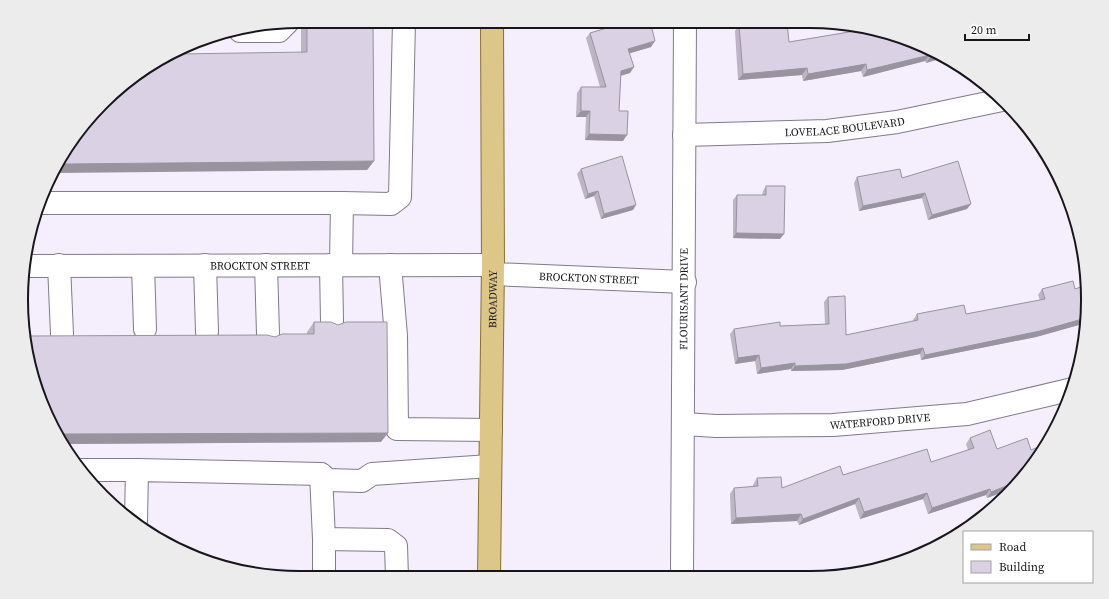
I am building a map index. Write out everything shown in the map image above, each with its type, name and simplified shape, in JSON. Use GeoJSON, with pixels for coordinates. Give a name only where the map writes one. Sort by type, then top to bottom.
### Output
{"type":"FeatureCollection","features":[{"type":"Feature","properties":{"kind":"main road","name":"BROADWAY"},"geometry":{"type":"LineString","coordinates":[[489,571],[493,269],[492,28]]}},
{"type":"Feature","properties":{"kind":"street"},"geometry":{"type":"LineString","coordinates":[[46,203],[391,204],[400,197],[404,28]]}},
{"type":"Feature","properties":{"kind":"street","name":"FLOURISANT DRIVE"},"geometry":{"type":"LineString","coordinates":[[682,571],[685,282],[685,28]]}},
{"type":"Feature","properties":{"kind":"street"},"geometry":{"type":"LineString","coordinates":[[258,31],[280,31],[282,29]]}},
{"type":"Feature","properties":{"kind":"street","name":"LOVELACE BOULEVARD"},"geometry":{"type":"LineString","coordinates":[[684,135],[827,131],[897,122],[995,101]]}},
{"type":"Feature","properties":{"kind":"street"},"geometry":{"type":"LineString","coordinates":[[332,322],[342,203]]}},
{"type":"Feature","properties":{"kind":"street"},"geometry":{"type":"LineString","coordinates":[[205,265],[207,332]]}},
{"type":"Feature","properties":{"kind":"street"},"geometry":{"type":"LineString","coordinates":[[266,265],[268,334]]}},
{"type":"Feature","properties":{"kind":"street"},"geometry":{"type":"LineString","coordinates":[[390,265],[396,336],[397,429],[491,430]]}},
{"type":"Feature","properties":{"kind":"street","name":"BROCKTON STREET"},"geometry":{"type":"LineString","coordinates":[[30,266],[390,265],[493,269],[685,282]]}},
{"type":"Feature","properties":{"kind":"street"},"geometry":{"type":"LineString","coordinates":[[59,266],[62,334]]}},
{"type":"Feature","properties":{"kind":"street"},"geometry":{"type":"LineString","coordinates":[[143,266],[145,329]]}},
{"type":"Feature","properties":{"kind":"street","name":"WATERFORD DRIVE"},"geometry":{"type":"LineString","coordinates":[[684,424],[716,426],[832,425],[967,414],[1065,392]]}},
{"type":"Feature","properties":{"kind":"street"},"geometry":{"type":"LineString","coordinates":[[88,470],[321,474],[328,480],[362,481],[372,474],[490,466]]}},
{"type":"Feature","properties":{"kind":"street"},"geometry":{"type":"LineString","coordinates":[[136,516],[137,470]]}},
{"type":"Feature","properties":{"kind":"street"},"geometry":{"type":"LineString","coordinates":[[321,474],[324,571]]}},
{"type":"Feature","properties":{"kind":"street"},"geometry":{"type":"LineString","coordinates":[[324,539],[388,540],[396,546],[397,571]]}},
{"type":"Feature","properties":{"kind":"building"},"geometry":{"type":"Polygon","coordinates":[[[307,28],[373,28],[374,161],[64,164],[95,120],[120,95],[164,64],[179,56],[184,54],[307,52],[307,28]]]}},
{"type":"Feature","properties":{"kind":"building"},"geometry":{"type":"Polygon","coordinates":[[[607,28],[652,28],[655,41],[628,49],[634,67],[621,71],[619,111],[628,111],[627,135],[589,134],[590,111],[581,111],[581,87],[606,87],[590,33],[607,28]]]}},
{"type":"Feature","properties":{"kind":"building"},"geometry":{"type":"Polygon","coordinates":[[[739,28],[788,28],[789,42],[853,31],[897,42],[928,55],[867,70],[866,64],[808,74],[807,68],[743,74],[739,28]]]}},
{"type":"Feature","properties":{"kind":"building"},"geometry":{"type":"Polygon","coordinates":[[[622,156],[636,205],[604,214],[598,191],[588,194],[581,169],[622,156]]]}},
{"type":"Feature","properties":{"kind":"building"},"geometry":{"type":"Polygon","coordinates":[[[958,161],[971,204],[932,215],[925,193],[863,206],[857,177],[900,169],[902,178],[958,161]]]}},
{"type":"Feature","properties":{"kind":"building"},"geometry":{"type":"Polygon","coordinates":[[[766,186],[785,186],[784,234],[736,233],[737,195],[766,195],[766,186]]]}},
{"type":"Feature","properties":{"kind":"building"},"geometry":{"type":"Polygon","coordinates":[[[1073,281],[1075,289],[1080,287],[1080,320],[1040,331],[925,355],[923,348],[846,364],[795,366],[795,363],[761,368],[759,355],[738,358],[734,329],[780,322],[780,326],[829,324],[828,297],[845,296],[846,335],[918,320],[917,314],[964,305],[966,314],[1045,299],[1042,289],[1073,281]]]}},
{"type":"Feature","properties":{"kind":"building"},"geometry":{"type":"Polygon","coordinates":[[[314,322],[331,322],[338,325],[346,322],[387,322],[388,433],[63,434],[42,387],[30,336],[267,335],[275,337],[282,334],[314,334],[314,322]]]}},
{"type":"Feature","properties":{"kind":"building"},"geometry":{"type":"Polygon","coordinates":[[[990,430],[997,449],[1027,438],[1031,450],[1037,448],[1025,465],[1007,486],[991,492],[990,489],[932,508],[927,493],[864,512],[859,498],[803,519],[801,514],[736,518],[734,488],[758,486],[757,478],[781,477],[782,488],[840,466],[843,475],[927,449],[931,462],[974,448],[970,438],[990,430]]]}}]}
